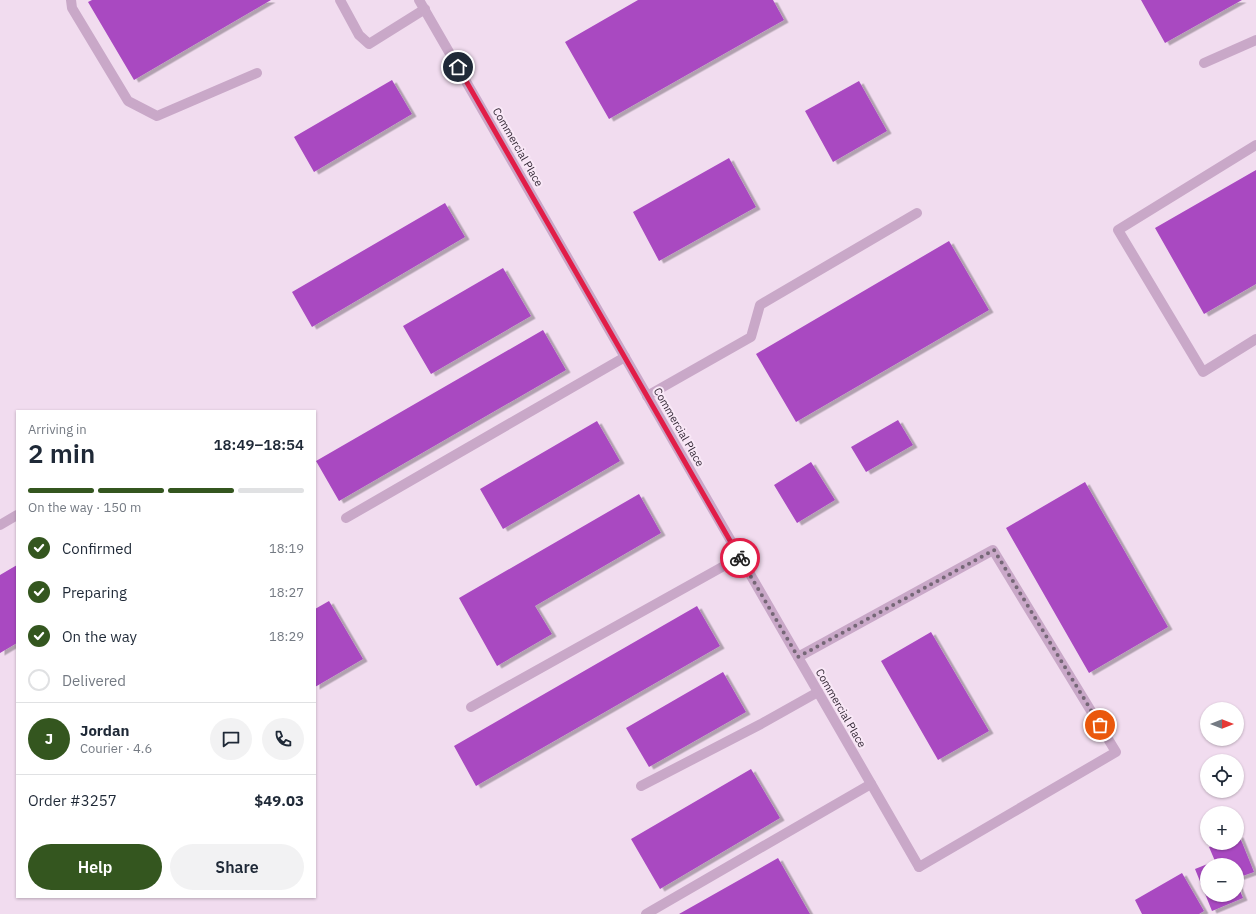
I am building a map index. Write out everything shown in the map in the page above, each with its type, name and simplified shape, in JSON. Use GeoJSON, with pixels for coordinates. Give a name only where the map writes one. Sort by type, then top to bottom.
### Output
{"type":"FeatureCollection","features":[{"type":"Feature","properties":{"kind":"street"},"geometry":{"type":"LineString","coordinates":[[71,0],[72,8],[128,101],[157,116],[257,73]]}},
{"type":"Feature","properties":{"kind":"street"},"geometry":{"type":"LineString","coordinates":[[340,0],[359,35],[370,44],[422,4]]}},
{"type":"Feature","properties":{"kind":"street","name":"Commercial Place"},"geometry":{"type":"LineString","coordinates":[[422,4],[625,357],[919,867],[1116,752],[994,550],[798,657]]}},
{"type":"Feature","properties":{"kind":"street"},"geometry":{"type":"LineString","coordinates":[[1204,63],[1256,40]]}},
{"type":"Feature","properties":{"kind":"street"},"geometry":{"type":"LineString","coordinates":[[1256,145],[1118,230],[1203,372],[1256,339]]}},
{"type":"Feature","properties":{"kind":"street"},"geometry":{"type":"LineString","coordinates":[[648,396],[751,337],[760,305],[917,213]]}},
{"type":"Feature","properties":{"kind":"street"},"geometry":{"type":"LineString","coordinates":[[346,518],[625,357]]}},
{"type":"Feature","properties":{"kind":"street"},"geometry":{"type":"LineString","coordinates":[[0,525],[16,516]]}},
{"type":"Feature","properties":{"kind":"street"},"geometry":{"type":"LineString","coordinates":[[471,707],[740,556]]}},
{"type":"Feature","properties":{"kind":"street"},"geometry":{"type":"LineString","coordinates":[[641,786],[761,724],[818,692]]}},
{"type":"Feature","properties":{"kind":"street"},"geometry":{"type":"LineString","coordinates":[[646,914],[871,784]]}},
{"type":"Feature","properties":{"kind":"building"},"geometry":{"type":"Polygon","coordinates":[[[92,0],[271,0],[134,80],[88,2],[92,0]]]}},
{"type":"Feature","properties":{"kind":"building"},"geometry":{"type":"Polygon","coordinates":[[[638,0],[773,0],[784,20],[609,119],[565,42],[638,0]]]}},
{"type":"Feature","properties":{"kind":"building"},"geometry":{"type":"Polygon","coordinates":[[[1141,0],[1242,0],[1165,43],[1141,0]]]}},
{"type":"Feature","properties":{"kind":"building"},"geometry":{"type":"Polygon","coordinates":[[[392,80],[412,114],[314,172],[294,137],[392,80]]]}},
{"type":"Feature","properties":{"kind":"building"},"geometry":{"type":"Polygon","coordinates":[[[859,81],[887,131],[833,162],[805,111],[859,81]]]}},
{"type":"Feature","properties":{"kind":"building"},"geometry":{"type":"Polygon","coordinates":[[[729,158],[756,207],[659,261],[633,212],[729,158]]]}},
{"type":"Feature","properties":{"kind":"building"},"geometry":{"type":"Polygon","coordinates":[[[1256,170],[1256,284],[1204,314],[1155,228],[1256,170]]]}},
{"type":"Feature","properties":{"kind":"building"},"geometry":{"type":"Polygon","coordinates":[[[445,203],[465,237],[312,327],[292,292],[445,203]]]}},
{"type":"Feature","properties":{"kind":"building"},"geometry":{"type":"Polygon","coordinates":[[[949,241],[989,310],[796,422],[756,354],[949,241]]]}},
{"type":"Feature","properties":{"kind":"building"},"geometry":{"type":"Polygon","coordinates":[[[503,268],[531,316],[431,374],[403,326],[503,268]]]}},
{"type":"Feature","properties":{"kind":"building"},"geometry":{"type":"Polygon","coordinates":[[[543,330],[566,370],[339,501],[316,461],[543,330]]]}},
{"type":"Feature","properties":{"kind":"building"},"geometry":{"type":"Polygon","coordinates":[[[898,420],[913,445],[866,472],[851,447],[898,420]]]}},
{"type":"Feature","properties":{"kind":"building"},"geometry":{"type":"Polygon","coordinates":[[[597,421],[620,461],[503,529],[480,489],[597,421]]]}},
{"type":"Feature","properties":{"kind":"building"},"geometry":{"type":"Polygon","coordinates":[[[811,462],[835,500],[797,523],[774,485],[811,462]]]}},
{"type":"Feature","properties":{"kind":"building"},"geometry":{"type":"Polygon","coordinates":[[[1085,482],[1168,627],[1089,673],[1006,528],[1085,482]]]}},
{"type":"Feature","properties":{"kind":"building"},"geometry":{"type":"Polygon","coordinates":[[[639,494],[661,533],[535,606],[552,634],[497,666],[459,598],[639,494]]]}},
{"type":"Feature","properties":{"kind":"building"},"geometry":{"type":"Polygon","coordinates":[[[16,566],[16,644],[0,653],[0,575],[16,566]]]}},
{"type":"Feature","properties":{"kind":"building"},"geometry":{"type":"Polygon","coordinates":[[[329,601],[363,659],[316,686],[316,608],[329,601]]]}},
{"type":"Feature","properties":{"kind":"building"},"geometry":{"type":"Polygon","coordinates":[[[697,606],[720,646],[476,786],[454,746],[697,606]]]}},
{"type":"Feature","properties":{"kind":"building"},"geometry":{"type":"Polygon","coordinates":[[[931,632],[989,731],[938,760],[881,661],[931,632]]]}},
{"type":"Feature","properties":{"kind":"building"},"geometry":{"type":"Polygon","coordinates":[[[723,672],[746,712],[649,767],[626,728],[723,672]]]}},
{"type":"Feature","properties":{"kind":"building"},"geometry":{"type":"Polygon","coordinates":[[[751,769],[780,818],[660,889],[631,839],[751,769]]]}},
{"type":"Feature","properties":{"kind":"building"},"geometry":{"type":"Polygon","coordinates":[[[1244,847],[1254,872],[1244,876],[1244,858],[1214,858],[1210,850],[1244,850],[1244,847]]]}},
{"type":"Feature","properties":{"kind":"building"},"geometry":{"type":"Polygon","coordinates":[[[778,858],[810,914],[679,914],[778,858]]]}},
{"type":"Feature","properties":{"kind":"building"},"geometry":{"type":"Polygon","coordinates":[[[1200,867],[1200,881],[1195,869],[1200,867]]]}},
{"type":"Feature","properties":{"kind":"building"},"geometry":{"type":"Polygon","coordinates":[[[1182,873],[1204,911],[1199,914],[1142,914],[1135,900],[1182,873]]]}},
{"type":"Feature","properties":{"kind":"building"},"geometry":{"type":"Polygon","coordinates":[[[1208,902],[1233,902],[1212,911],[1208,902]]]}},
{"type":"Feature","properties":{"kind":"way so far"},"geometry":{"type":"LineString","coordinates":[[740,558],[798,657],[994,550],[1100,725]]}},
{"type":"Feature","properties":{"kind":"route"},"geometry":{"type":"LineString","coordinates":[[458,67],[740,558]]}}]}
